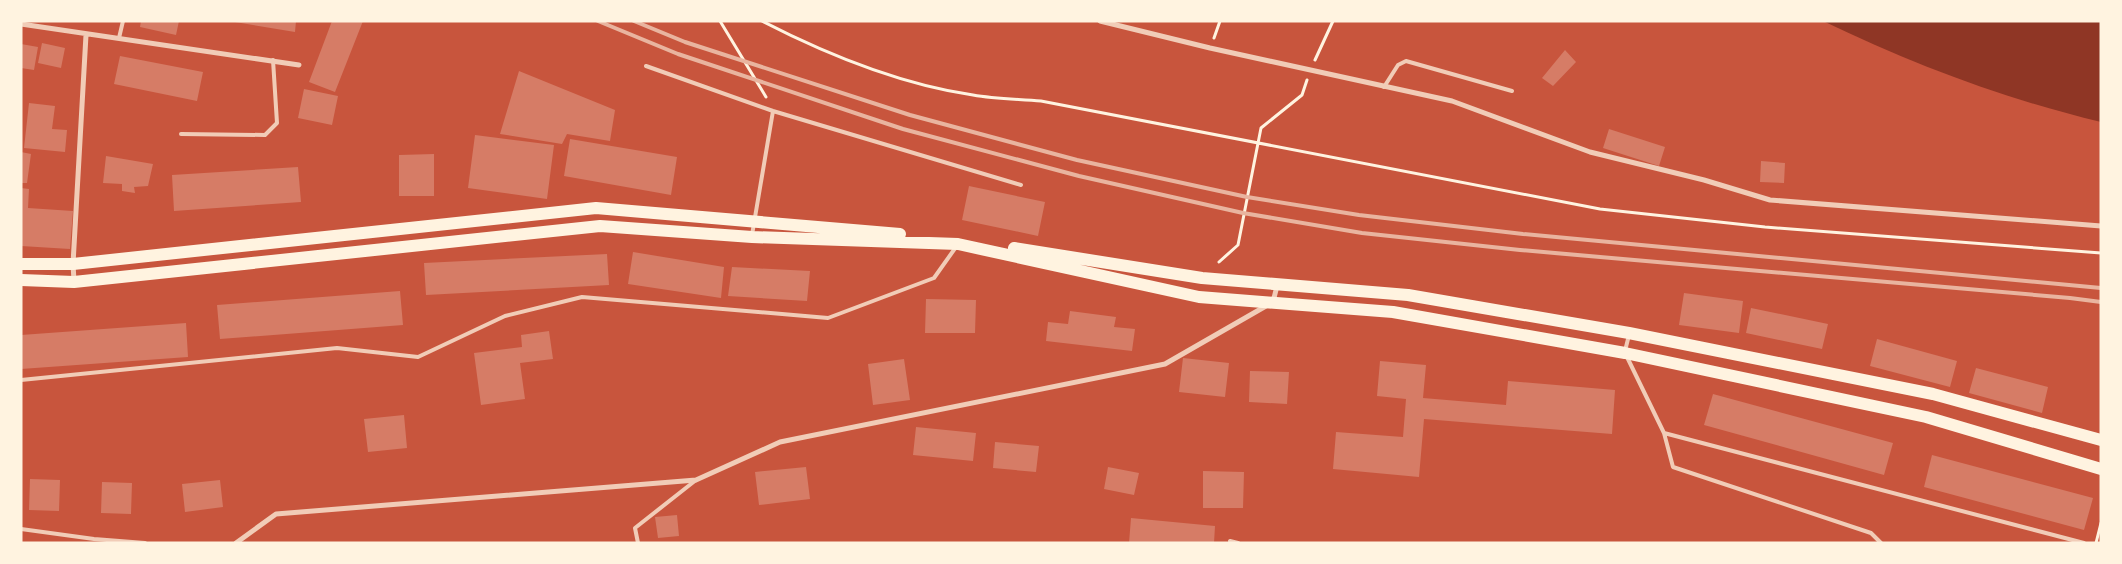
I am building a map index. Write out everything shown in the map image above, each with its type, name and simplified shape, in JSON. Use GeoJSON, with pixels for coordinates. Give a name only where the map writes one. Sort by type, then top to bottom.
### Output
{"type":"FeatureCollection","features":[{"type":"Feature","properties":{"kind":"main road"},"geometry":{"type":"LineString","coordinates":[[21,264],[73,264],[596,208],[754,220],[960,242],[1202,278],[1408,295],[1629,333],[1933,394],[2101,440]]}},
{"type":"Feature","properties":{"kind":"main road"},"geometry":{"type":"LineString","coordinates":[[21,280],[74,282],[600,226],[752,237],[960,242],[1199,297],[1393,312],[1625,353],[1926,417],[2101,469]]}},
{"type":"Feature","properties":{"kind":"street"},"geometry":{"type":"LineString","coordinates":[[1100,21],[1210,48],[1452,102],[1590,152],[1704,180],[1770,200],[2101,226]]}},
{"type":"Feature","properties":{"kind":"street"},"geometry":{"type":"LineString","coordinates":[[21,24],[299,65]]}},
{"type":"Feature","properties":{"kind":"street"},"geometry":{"type":"LineString","coordinates":[[74,282],[73,264],[86,35]]}},
{"type":"Feature","properties":{"kind":"street"},"geometry":{"type":"LineString","coordinates":[[236,543],[276,514],[696,480],[780,442],[1165,364],[1273,302],[1277,283]]}},
{"type":"Feature","properties":{"kind":"lane"},"geometry":{"type":"LineString","coordinates":[[119,38],[123,21]]}},
{"type":"Feature","properties":{"kind":"lane"},"geometry":{"type":"LineString","coordinates":[[181,134],[265,135],[277,122],[273,60]]}},
{"type":"Feature","properties":{"kind":"lane"},"geometry":{"type":"LineString","coordinates":[[1384,87],[1398,65],[1406,61],[1512,91]]}},
{"type":"Feature","properties":{"kind":"lane"},"geometry":{"type":"LineString","coordinates":[[646,66],[773,111],[1021,185]]}},
{"type":"Feature","properties":{"kind":"lane"},"geometry":{"type":"LineString","coordinates":[[752,237],[773,111]]}},
{"type":"Feature","properties":{"kind":"lane"},"geometry":{"type":"LineString","coordinates":[[21,380],[337,348],[418,357],[505,316],[582,297],[828,318],[934,278],[960,242]]}},
{"type":"Feature","properties":{"kind":"lane"},"geometry":{"type":"LineString","coordinates":[[1629,333],[1625,353],[1664,433],[1673,467],[1871,533],[1881,543]]}},
{"type":"Feature","properties":{"kind":"lane"},"geometry":{"type":"LineString","coordinates":[[1664,433],[2084,543]]}},
{"type":"Feature","properties":{"kind":"lane"},"geometry":{"type":"LineString","coordinates":[[638,543],[635,528],[696,480]]}},
{"type":"Feature","properties":{"kind":"lane"},"geometry":{"type":"LineString","coordinates":[[21,529],[94,539],[145,543]]}},
{"type":"Feature","properties":{"kind":"lane"},"geometry":{"type":"LineString","coordinates":[[1230,541],[1238,543]]}},
{"type":"Feature","properties":{"kind":"path"},"geometry":{"type":"LineString","coordinates":[[720,21],[773,111]]}},
{"type":"Feature","properties":{"kind":"path"},"geometry":{"type":"LineString","coordinates":[[762,21],[804,42],[906,80],[972,95],[1041,101],[1600,209],[1765,227],[2101,253]]}},
{"type":"Feature","properties":{"kind":"path"},"geometry":{"type":"LineString","coordinates":[[1210,48],[1220,21]]}},
{"type":"Feature","properties":{"kind":"path"},"geometry":{"type":"LineString","coordinates":[[1219,262],[1238,245],[1261,128],[1302,95],[1310,70],[1333,21]]}},
{"type":"Feature","properties":{"kind":"path"},"geometry":{"type":"LineString","coordinates":[[2096,543],[2101,523]]}},
{"type":"Feature","properties":{"kind":"shaded area"},"geometry":{"type":"Polygon","coordinates":[[[1823,21],[2101,21],[2101,122],[2030,103],[1959,79],[1890,52],[1823,21]]]}},
{"type":"Feature","properties":{"kind":"building"},"geometry":{"type":"Polygon","coordinates":[[[141,21],[179,21],[176,35],[140,27],[141,21]]]}},
{"type":"Feature","properties":{"kind":"building"},"geometry":{"type":"Polygon","coordinates":[[[229,21],[296,21],[295,32],[229,21]]]}},
{"type":"Feature","properties":{"kind":"building"},"geometry":{"type":"Polygon","coordinates":[[[332,21],[363,21],[335,92],[309,82],[332,21]]]}},
{"type":"Feature","properties":{"kind":"building"},"geometry":{"type":"Polygon","coordinates":[[[42,43],[65,48],[61,68],[38,63],[42,43]]]}},
{"type":"Feature","properties":{"kind":"building"},"geometry":{"type":"Polygon","coordinates":[[[21,44],[38,47],[34,70],[21,68],[21,44]]]}},
{"type":"Feature","properties":{"kind":"building"},"geometry":{"type":"Polygon","coordinates":[[[1565,50],[1576,62],[1553,86],[1542,78],[1565,50]]]}},
{"type":"Feature","properties":{"kind":"building"},"geometry":{"type":"Polygon","coordinates":[[[120,56],[203,72],[197,101],[114,84],[120,56]]]}},
{"type":"Feature","properties":{"kind":"building"},"geometry":{"type":"Polygon","coordinates":[[[519,71],[615,110],[610,141],[567,134],[562,144],[500,134],[519,71]]]}},
{"type":"Feature","properties":{"kind":"building"},"geometry":{"type":"Polygon","coordinates":[[[304,89],[338,96],[332,125],[298,118],[304,89]]]}},
{"type":"Feature","properties":{"kind":"building"},"geometry":{"type":"Polygon","coordinates":[[[29,103],[55,106],[52,129],[67,130],[65,152],[24,148],[29,103]]]}},
{"type":"Feature","properties":{"kind":"building"},"geometry":{"type":"Polygon","coordinates":[[[1609,129],[1665,147],[1659,166],[1603,148],[1609,129]]]}},
{"type":"Feature","properties":{"kind":"building"},"geometry":{"type":"Polygon","coordinates":[[[475,135],[554,145],[547,199],[468,188],[475,135]]]}},
{"type":"Feature","properties":{"kind":"building"},"geometry":{"type":"Polygon","coordinates":[[[570,139],[677,157],[671,195],[564,176],[570,139]]]}},
{"type":"Feature","properties":{"kind":"building"},"geometry":{"type":"Polygon","coordinates":[[[21,152],[31,154],[27,183],[21,183],[21,152]]]}},
{"type":"Feature","properties":{"kind":"building"},"geometry":{"type":"Polygon","coordinates":[[[434,154],[434,196],[399,196],[399,155],[434,154]]]}},
{"type":"Feature","properties":{"kind":"building"},"geometry":{"type":"Polygon","coordinates":[[[106,156],[153,164],[148,186],[134,187],[135,193],[122,191],[122,184],[103,183],[106,156]]]}},
{"type":"Feature","properties":{"kind":"building"},"geometry":{"type":"Polygon","coordinates":[[[1761,161],[1785,163],[1784,183],[1760,182],[1761,161]]]}},
{"type":"Feature","properties":{"kind":"building"},"geometry":{"type":"Polygon","coordinates":[[[298,167],[301,202],[174,211],[172,175],[298,167]]]}},
{"type":"Feature","properties":{"kind":"building"},"geometry":{"type":"Polygon","coordinates":[[[969,186],[1045,202],[1038,236],[962,220],[969,186]]]}},
{"type":"Feature","properties":{"kind":"building"},"geometry":{"type":"Polygon","coordinates":[[[21,188],[29,189],[28,208],[73,211],[70,249],[21,246],[21,188]]]}},
{"type":"Feature","properties":{"kind":"building"},"geometry":{"type":"Polygon","coordinates":[[[633,252],[724,267],[721,298],[628,284],[633,252]]]}},
{"type":"Feature","properties":{"kind":"building"},"geometry":{"type":"Polygon","coordinates":[[[607,254],[609,285],[426,295],[424,263],[607,254]]]}},
{"type":"Feature","properties":{"kind":"building"},"geometry":{"type":"Polygon","coordinates":[[[732,267],[810,271],[807,301],[728,296],[732,267]]]}},
{"type":"Feature","properties":{"kind":"building"},"geometry":{"type":"Polygon","coordinates":[[[400,291],[403,325],[220,339],[217,305],[400,291]]]}},
{"type":"Feature","properties":{"kind":"building"},"geometry":{"type":"Polygon","coordinates":[[[1684,293],[1743,301],[1739,333],[1679,325],[1684,293]]]}},
{"type":"Feature","properties":{"kind":"building"},"geometry":{"type":"Polygon","coordinates":[[[926,299],[976,300],[975,333],[925,333],[926,299]]]}},
{"type":"Feature","properties":{"kind":"building"},"geometry":{"type":"Polygon","coordinates":[[[1751,308],[1828,324],[1822,349],[1746,333],[1751,308]]]}},
{"type":"Feature","properties":{"kind":"building"},"geometry":{"type":"Polygon","coordinates":[[[1070,311],[1116,317],[1114,327],[1135,329],[1132,351],[1046,341],[1048,322],[1068,324],[1070,311]]]}},
{"type":"Feature","properties":{"kind":"building"},"geometry":{"type":"Polygon","coordinates":[[[186,323],[188,357],[21,369],[21,335],[186,323]]]}},
{"type":"Feature","properties":{"kind":"building"},"geometry":{"type":"Polygon","coordinates":[[[549,331],[553,359],[520,363],[525,399],[481,405],[474,353],[522,347],[521,335],[549,331]]]}},
{"type":"Feature","properties":{"kind":"building"},"geometry":{"type":"Polygon","coordinates":[[[1877,339],[1957,361],[1950,387],[1870,366],[1877,339]]]}},
{"type":"Feature","properties":{"kind":"building"},"geometry":{"type":"Polygon","coordinates":[[[1183,358],[1229,363],[1225,397],[1179,392],[1183,358]]]}},
{"type":"Feature","properties":{"kind":"building"},"geometry":{"type":"Polygon","coordinates":[[[904,359],[910,400],[873,405],[868,364],[904,359]]]}},
{"type":"Feature","properties":{"kind":"building"},"geometry":{"type":"Polygon","coordinates":[[[1380,361],[1426,365],[1423,398],[1506,405],[1508,381],[1615,390],[1612,434],[1424,419],[1419,477],[1333,469],[1336,432],[1403,437],[1406,399],[1377,396],[1380,361]]]}},
{"type":"Feature","properties":{"kind":"building"},"geometry":{"type":"Polygon","coordinates":[[[1976,368],[2048,387],[2042,413],[1969,393],[1976,368]]]}},
{"type":"Feature","properties":{"kind":"building"},"geometry":{"type":"Polygon","coordinates":[[[1250,371],[1289,372],[1287,404],[1249,402],[1250,371]]]}},
{"type":"Feature","properties":{"kind":"building"},"geometry":{"type":"Polygon","coordinates":[[[1713,394],[1893,443],[1884,475],[1704,425],[1713,394]]]}},
{"type":"Feature","properties":{"kind":"building"},"geometry":{"type":"Polygon","coordinates":[[[404,415],[407,448],[368,452],[364,419],[404,415]]]}},
{"type":"Feature","properties":{"kind":"building"},"geometry":{"type":"Polygon","coordinates":[[[916,427],[976,433],[973,461],[913,455],[916,427]]]}},
{"type":"Feature","properties":{"kind":"building"},"geometry":{"type":"Polygon","coordinates":[[[995,442],[1039,446],[1036,472],[993,468],[995,442]]]}},
{"type":"Feature","properties":{"kind":"building"},"geometry":{"type":"Polygon","coordinates":[[[1932,455],[2093,498],[2084,530],[1924,487],[1932,455]]]}},
{"type":"Feature","properties":{"kind":"building"},"geometry":{"type":"Polygon","coordinates":[[[806,467],[810,499],[759,505],[755,472],[806,467]]]}},
{"type":"Feature","properties":{"kind":"building"},"geometry":{"type":"Polygon","coordinates":[[[1108,467],[1139,473],[1134,495],[1104,489],[1108,467]]]}},
{"type":"Feature","properties":{"kind":"building"},"geometry":{"type":"Polygon","coordinates":[[[1203,471],[1244,472],[1243,508],[1203,508],[1203,471]]]}},
{"type":"Feature","properties":{"kind":"building"},"geometry":{"type":"Polygon","coordinates":[[[30,479],[60,480],[59,511],[29,510],[30,479]]]}},
{"type":"Feature","properties":{"kind":"building"},"geometry":{"type":"Polygon","coordinates":[[[220,480],[223,507],[185,512],[182,484],[220,480]]]}},
{"type":"Feature","properties":{"kind":"building"},"geometry":{"type":"Polygon","coordinates":[[[102,482],[132,483],[131,514],[101,513],[102,482]]]}},
{"type":"Feature","properties":{"kind":"building"},"geometry":{"type":"Polygon","coordinates":[[[677,515],[679,536],[658,538],[655,517],[677,515]]]}},
{"type":"Feature","properties":{"kind":"building"},"geometry":{"type":"Polygon","coordinates":[[[1131,518],[1215,526],[1214,543],[1129,543],[1131,518]]]}},
{"type":"Feature","properties":{"kind":"railway"},"geometry":{"type":"LineString","coordinates":[[598,21],[678,54],[903,129],[1079,176],[1243,213],[1362,233],[1520,250],[2101,302]]}},
{"type":"Feature","properties":{"kind":"railway"},"geometry":{"type":"LineString","coordinates":[[634,21],[685,42],[910,115],[1077,160],[1247,197],[1359,215],[1523,234],[2101,288]]}}]}
